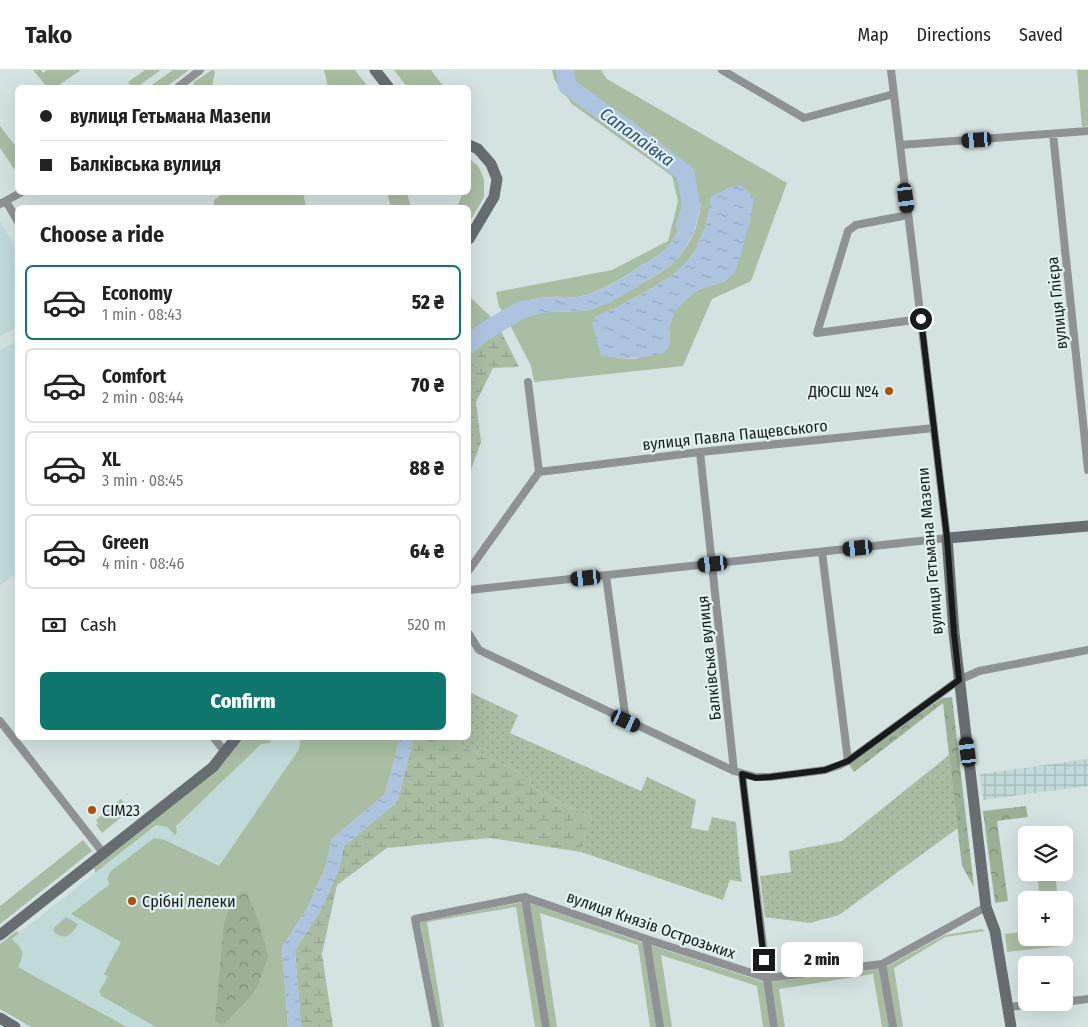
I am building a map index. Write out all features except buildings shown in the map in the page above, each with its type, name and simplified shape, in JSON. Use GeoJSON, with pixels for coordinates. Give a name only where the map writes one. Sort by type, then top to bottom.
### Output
{"type":"FeatureCollection","features":[{"type":"Feature","properties":{"kind":"street"},"geometry":{"type":"LineString","coordinates":[[181,85],[200,70]]}},
{"type":"Feature","properties":{"kind":"street"},"geometry":{"type":"LineString","coordinates":[[375,70],[387,85]]}},
{"type":"Feature","properties":{"kind":"street"},"geometry":{"type":"LineString","coordinates":[[722,70],[804,118],[894,94]]}},
{"type":"Feature","properties":{"kind":"street","name":"вулиця Гетьмана Мазепи"},"geometry":{"type":"LineString","coordinates":[[891,70],[947,538],[954,633],[986,907],[995,930],[1011,1027]]}},
{"type":"Feature","properties":{"kind":"street"},"geometry":{"type":"LineString","coordinates":[[900,145],[1088,131]]}},
{"type":"Feature","properties":{"kind":"street","name":"вулиця Глієра"},"geometry":{"type":"LineString","coordinates":[[1053,134],[1088,470]]}},
{"type":"Feature","properties":{"kind":"street"},"geometry":{"type":"LineString","coordinates":[[471,146],[478,149],[491,164],[497,179],[494,197],[471,236]]}},
{"type":"Feature","properties":{"kind":"street"},"geometry":{"type":"LineString","coordinates":[[15,218],[3,202],[16,195]]}},
{"type":"Feature","properties":{"kind":"street"},"geometry":{"type":"LineString","coordinates":[[908,216],[856,224],[848,231],[817,333],[921,319]]}},
{"type":"Feature","properties":{"kind":"street"},"geometry":{"type":"LineString","coordinates":[[471,567],[539,472],[528,382]]}},
{"type":"Feature","properties":{"kind":"street","name":"вулиця Павла Пащевського"},"geometry":{"type":"LineString","coordinates":[[539,472],[700,452],[934,428]]}},
{"type":"Feature","properties":{"kind":"street","name":"Балківська вулиця"},"geometry":{"type":"LineString","coordinates":[[700,452],[734,772]]}},
{"type":"Feature","properties":{"kind":"street"},"geometry":{"type":"LineString","coordinates":[[471,590],[947,538],[1088,526]]}},
{"type":"Feature","properties":{"kind":"street"},"geometry":{"type":"LineString","coordinates":[[822,552],[848,761]]}},
{"type":"Feature","properties":{"kind":"street"},"geometry":{"type":"LineString","coordinates":[[606,576],[626,721]]}},
{"type":"Feature","properties":{"kind":"street"},"geometry":{"type":"LineString","coordinates":[[471,638],[478,650],[734,772],[756,778],[825,770],[848,761],[959,680],[979,672],[1088,650]]}},
{"type":"Feature","properties":{"kind":"street"},"geometry":{"type":"LineString","coordinates":[[0,722],[104,854]]}},
{"type":"Feature","properties":{"kind":"street"},"geometry":{"type":"LineString","coordinates":[[216,740],[225,752]]}},
{"type":"Feature","properties":{"kind":"street"},"geometry":{"type":"LineString","coordinates":[[0,935],[213,767],[234,740]]}},
{"type":"Feature","properties":{"kind":"street"},"geometry":{"type":"LineString","coordinates":[[742,774],[774,1027]]}},
{"type":"Feature","properties":{"kind":"street"},"geometry":{"type":"LineString","coordinates":[[436,1027],[415,918],[526,897],[546,1027]]}},
{"type":"Feature","properties":{"kind":"street","name":"вулиця Князів Острозьких"},"geometry":{"type":"LineString","coordinates":[[526,897],[646,939],[767,978],[882,964],[986,907]]}},
{"type":"Feature","properties":{"kind":"street"},"geometry":{"type":"LineString","coordinates":[[646,939],[660,1027]]}},
{"type":"Feature","properties":{"kind":"street"},"geometry":{"type":"LineString","coordinates":[[882,964],[893,1027]]}},
{"type":"Feature","properties":{"kind":"street"},"geometry":{"type":"LineString","coordinates":[[1073,1001],[1088,999]]}},
{"type":"Feature","properties":{"kind":"street"},"geometry":{"type":"LineString","coordinates":[[1008,1008],[1018,1007]]}},
{"type":"Feature","properties":{"kind":"street"},"geometry":{"type":"LineString","coordinates":[[0,1018],[15,1027]]}},
{"type":"Feature","properties":{"kind":"shaded area"},"geometry":{"type":"Polygon","coordinates":[[[0,223],[15,247],[15,328],[0,336],[0,223]]]}},
{"type":"Feature","properties":{"kind":"shaded area"},"geometry":{"type":"Polygon","coordinates":[[[15,342],[15,574],[0,586],[0,350],[15,342]]]}},
{"type":"Feature","properties":{"kind":"shaded area","name":"Срібні лелеки"},"geometry":{"type":"Polygon","coordinates":[[[246,740],[301,740],[299,749],[219,867],[213,863],[182,1027],[127,1027],[0,957],[0,948],[222,773],[246,740]]]}},
{"type":"Feature","properties":{"kind":"shaded area"},"geometry":{"type":"Polygon","coordinates":[[[1088,759],[1088,786],[983,800],[980,774],[1088,759]]]}},
{"type":"Feature","properties":{"kind":"green space"},"geometry":{"type":"Polygon","coordinates":[[[33,70],[41,70],[43,73],[47,70],[81,70],[59,85],[45,85],[33,70]]]}},
{"type":"Feature","properties":{"kind":"green space"},"geometry":{"type":"Polygon","coordinates":[[[145,70],[161,70],[140,85],[130,85],[128,82],[145,70]]]}},
{"type":"Feature","properties":{"kind":"green space"},"geometry":{"type":"Polygon","coordinates":[[[173,70],[189,70],[169,85],[152,85],[173,70]]]}},
{"type":"Feature","properties":{"kind":"green space"},"geometry":{"type":"Polygon","coordinates":[[[214,70],[212,85],[193,85],[194,82],[214,70]]]}},
{"type":"Feature","properties":{"kind":"green space"},"geometry":{"type":"Polygon","coordinates":[[[324,70],[355,70],[366,85],[328,85],[324,70]]]}},
{"type":"Feature","properties":{"kind":"green space"},"geometry":{"type":"Polygon","coordinates":[[[394,70],[431,70],[442,85],[405,85],[394,70]]]}},
{"type":"Feature","properties":{"kind":"green space"},"geometry":{"type":"Polygon","coordinates":[[[552,70],[601,70],[607,79],[787,183],[751,281],[712,299],[683,366],[534,382],[531,366],[509,323],[545,313],[592,309],[615,299],[656,275],[671,265],[685,249],[696,227],[701,203],[686,202],[679,228],[670,245],[665,250],[611,284],[577,297],[553,297],[531,300],[503,312],[499,307],[496,292],[612,270],[668,241],[678,201],[672,176],[572,104],[554,79],[552,70]],[[711,197],[708,218],[703,233],[693,253],[682,267],[642,294],[595,317],[601,355],[635,359],[669,347],[670,324],[676,309],[700,289],[726,281],[711,197]]]}},
{"type":"Feature","properties":{"kind":"green space"},"geometry":{"type":"Polygon","coordinates":[[[1077,70],[1088,70],[1088,126],[1082,127],[1077,70]]]}},
{"type":"Feature","properties":{"kind":"green space"},"geometry":{"type":"Polygon","coordinates":[[[0,126],[15,145],[15,170],[0,148],[0,126]]]}},
{"type":"Feature","properties":{"kind":"green space"},"geometry":{"type":"Polygon","coordinates":[[[471,160],[479,167],[484,180],[484,197],[471,220],[471,205],[458,205],[462,195],[471,195],[471,160]]]}},
{"type":"Feature","properties":{"kind":"green space"},"geometry":{"type":"Polygon","coordinates":[[[221,195],[303,195],[306,205],[214,205],[214,200],[221,195]]]}},
{"type":"Feature","properties":{"kind":"green space"},"geometry":{"type":"Polygon","coordinates":[[[388,195],[408,195],[410,205],[390,205],[388,195]]]}},
{"type":"Feature","properties":{"kind":"green space"},"geometry":{"type":"Polygon","coordinates":[[[471,298],[492,318],[471,334],[471,298]]]}},
{"type":"Feature","properties":{"kind":"green space"},"geometry":{"type":"Polygon","coordinates":[[[500,329],[519,367],[493,368],[476,402],[481,442],[471,470],[471,352],[476,345],[500,329]]]}},
{"type":"Feature","properties":{"kind":"green space"},"geometry":{"type":"Polygon","coordinates":[[[471,693],[518,715],[510,733],[641,791],[647,777],[696,800],[691,828],[708,831],[712,817],[736,822],[742,882],[730,880],[723,900],[581,852],[591,818],[532,787],[528,776],[448,740],[471,740],[471,693]]]}},
{"type":"Feature","properties":{"kind":"green space"},"geometry":{"type":"Polygon","coordinates":[[[952,697],[974,887],[962,866],[943,703],[854,772],[849,764],[942,698],[952,697]]]}},
{"type":"Feature","properties":{"kind":"green space"},"geometry":{"type":"Polygon","coordinates":[[[241,740],[271,741],[270,743],[261,744],[176,826],[177,832],[175,835],[167,827],[156,825],[95,873],[94,868],[224,762],[241,740]]]}},
{"type":"Feature","properties":{"kind":"green space"},"geometry":{"type":"Polygon","coordinates":[[[301,740],[399,740],[385,794],[332,839],[325,868],[308,907],[282,947],[288,1027],[153,1027],[100,995],[101,993],[99,992],[108,976],[104,974],[121,942],[71,914],[110,884],[107,879],[111,871],[154,838],[165,840],[219,866],[299,749],[301,740]]]}},
{"type":"Feature","properties":{"kind":"green space"},"geometry":{"type":"Polygon","coordinates":[[[413,740],[448,740],[528,776],[532,787],[591,818],[581,852],[490,838],[387,848],[337,885],[322,954],[333,1027],[301,1027],[295,950],[319,913],[338,872],[344,846],[397,802],[413,740]]]}},
{"type":"Feature","properties":{"kind":"green space"},"geometry":{"type":"Polygon","coordinates":[[[949,755],[958,828],[839,915],[810,923],[765,917],[760,876],[791,872],[789,851],[842,841],[949,755]]]}},
{"type":"Feature","properties":{"kind":"green space"},"geometry":{"type":"Polygon","coordinates":[[[121,799],[130,810],[102,833],[96,825],[98,823],[96,820],[121,799]]]}},
{"type":"Feature","properties":{"kind":"green space"},"geometry":{"type":"Polygon","coordinates":[[[1026,806],[1028,817],[997,821],[1008,901],[995,903],[983,811],[1026,806]]]}},
{"type":"Feature","properties":{"kind":"green space"},"geometry":{"type":"Polygon","coordinates":[[[83,840],[92,851],[0,924],[0,906],[83,840]]]}},
{"type":"Feature","properties":{"kind":"green space"},"geometry":{"type":"Polygon","coordinates":[[[1038,881],[1056,881],[1057,891],[1039,891],[1038,881]]]}},
{"type":"Feature","properties":{"kind":"green space"},"geometry":{"type":"Polygon","coordinates":[[[244,892],[248,895],[260,926],[268,956],[258,985],[252,995],[223,1025],[215,1021],[224,923],[232,899],[244,892]]]}},
{"type":"Feature","properties":{"kind":"green space"},"geometry":{"type":"Polygon","coordinates":[[[523,902],[543,1027],[535,1027],[516,907],[427,922],[444,1027],[440,1027],[420,922],[523,902]]]}},
{"type":"Feature","properties":{"kind":"green space"},"geometry":{"type":"Polygon","coordinates":[[[530,903],[643,943],[656,1027],[650,1027],[638,945],[540,913],[557,1027],[550,1027],[530,903]]]}},
{"type":"Feature","properties":{"kind":"green space"},"geometry":{"type":"Polygon","coordinates":[[[66,917],[78,924],[65,937],[53,931],[66,917]]]}},
{"type":"Feature","properties":{"kind":"green space"},"geometry":{"type":"Polygon","coordinates":[[[982,929],[985,931],[945,937],[894,968],[903,1027],[896,1027],[886,967],[945,935],[982,929]]]}},
{"type":"Feature","properties":{"kind":"green space"},"geometry":{"type":"Polygon","coordinates":[[[16,931],[19,933],[12,939],[22,952],[22,958],[18,967],[127,1027],[31,1027],[0,1009],[0,944],[16,931]]]}},
{"type":"Feature","properties":{"kind":"green space"},"geometry":{"type":"Polygon","coordinates":[[[1018,932],[1018,946],[1063,946],[1007,952],[1005,934],[1018,932]]]}},
{"type":"Feature","properties":{"kind":"green space"},"geometry":{"type":"Polygon","coordinates":[[[650,945],[764,982],[771,1027],[763,1027],[757,986],[661,955],[672,1027],[663,1027],[650,945]]]}},
{"type":"Feature","properties":{"kind":"green space"},"geometry":{"type":"Polygon","coordinates":[[[880,968],[890,1027],[882,1027],[873,974],[779,989],[785,1027],[778,1027],[771,982],[880,968]]]}},
{"type":"Feature","properties":{"kind":"water"},"geometry":{"type":"Polygon","coordinates":[[[741,185],[754,197],[751,217],[734,274],[726,281],[700,289],[676,309],[670,325],[669,347],[664,353],[632,358],[601,356],[592,323],[595,317],[642,294],[679,270],[690,257],[703,233],[709,213],[711,197],[728,188],[741,185]]]}},
{"type":"Feature","properties":{"kind":"water"},"geometry":{"type":"Polygon","coordinates":[[[686,201],[701,203],[698,219],[685,249],[667,268],[611,302],[598,307],[582,311],[540,313],[509,323],[503,312],[514,306],[537,299],[586,295],[611,284],[657,256],[670,245],[677,234],[686,201]]]}},
{"type":"Feature","properties":{"kind":"water"},"geometry":{"type":"Polygon","coordinates":[[[492,318],[500,329],[476,345],[471,352],[471,334],[492,318]]]}},
{"type":"Feature","properties":{"kind":"water"},"geometry":{"type":"Polygon","coordinates":[[[399,740],[413,740],[397,802],[344,846],[338,872],[319,913],[295,950],[301,1027],[288,1027],[282,947],[308,907],[325,868],[332,839],[385,794],[399,740]]]}},
{"type":"Feature","properties":{"kind":"waterway","name":"Сапалаївка"},"geometry":{"type":"LineString","coordinates":[[565,70],[567,86],[686,174],[691,207],[685,225]]}},
{"type":"Feature","properties":{"kind":"waterway","name":"Сапалаївка"},"geometry":{"type":"LineString","coordinates":[[471,342],[486,331],[521,310],[526,309]]}},
{"type":"Feature","properties":{"kind":"place","name":"ДЮСШ №4"},"geometry":{"type":"Point","coordinates":[889,391]}},
{"type":"Feature","properties":{"kind":"place","name":"СІМ23"},"geometry":{"type":"Point","coordinates":[92,810]}},
{"type":"Feature","properties":{"kind":"place","name":"Срібні лелеки"},"geometry":{"type":"Point","coordinates":[132,901]}},
{"type":"Feature","properties":{"kind":"route"},"geometry":{"type":"LineString","coordinates":[[764,960],[742,774],[756,778],[770,777],[825,770],[840,765],[959,680],[947,538],[921,319]]}}]}
